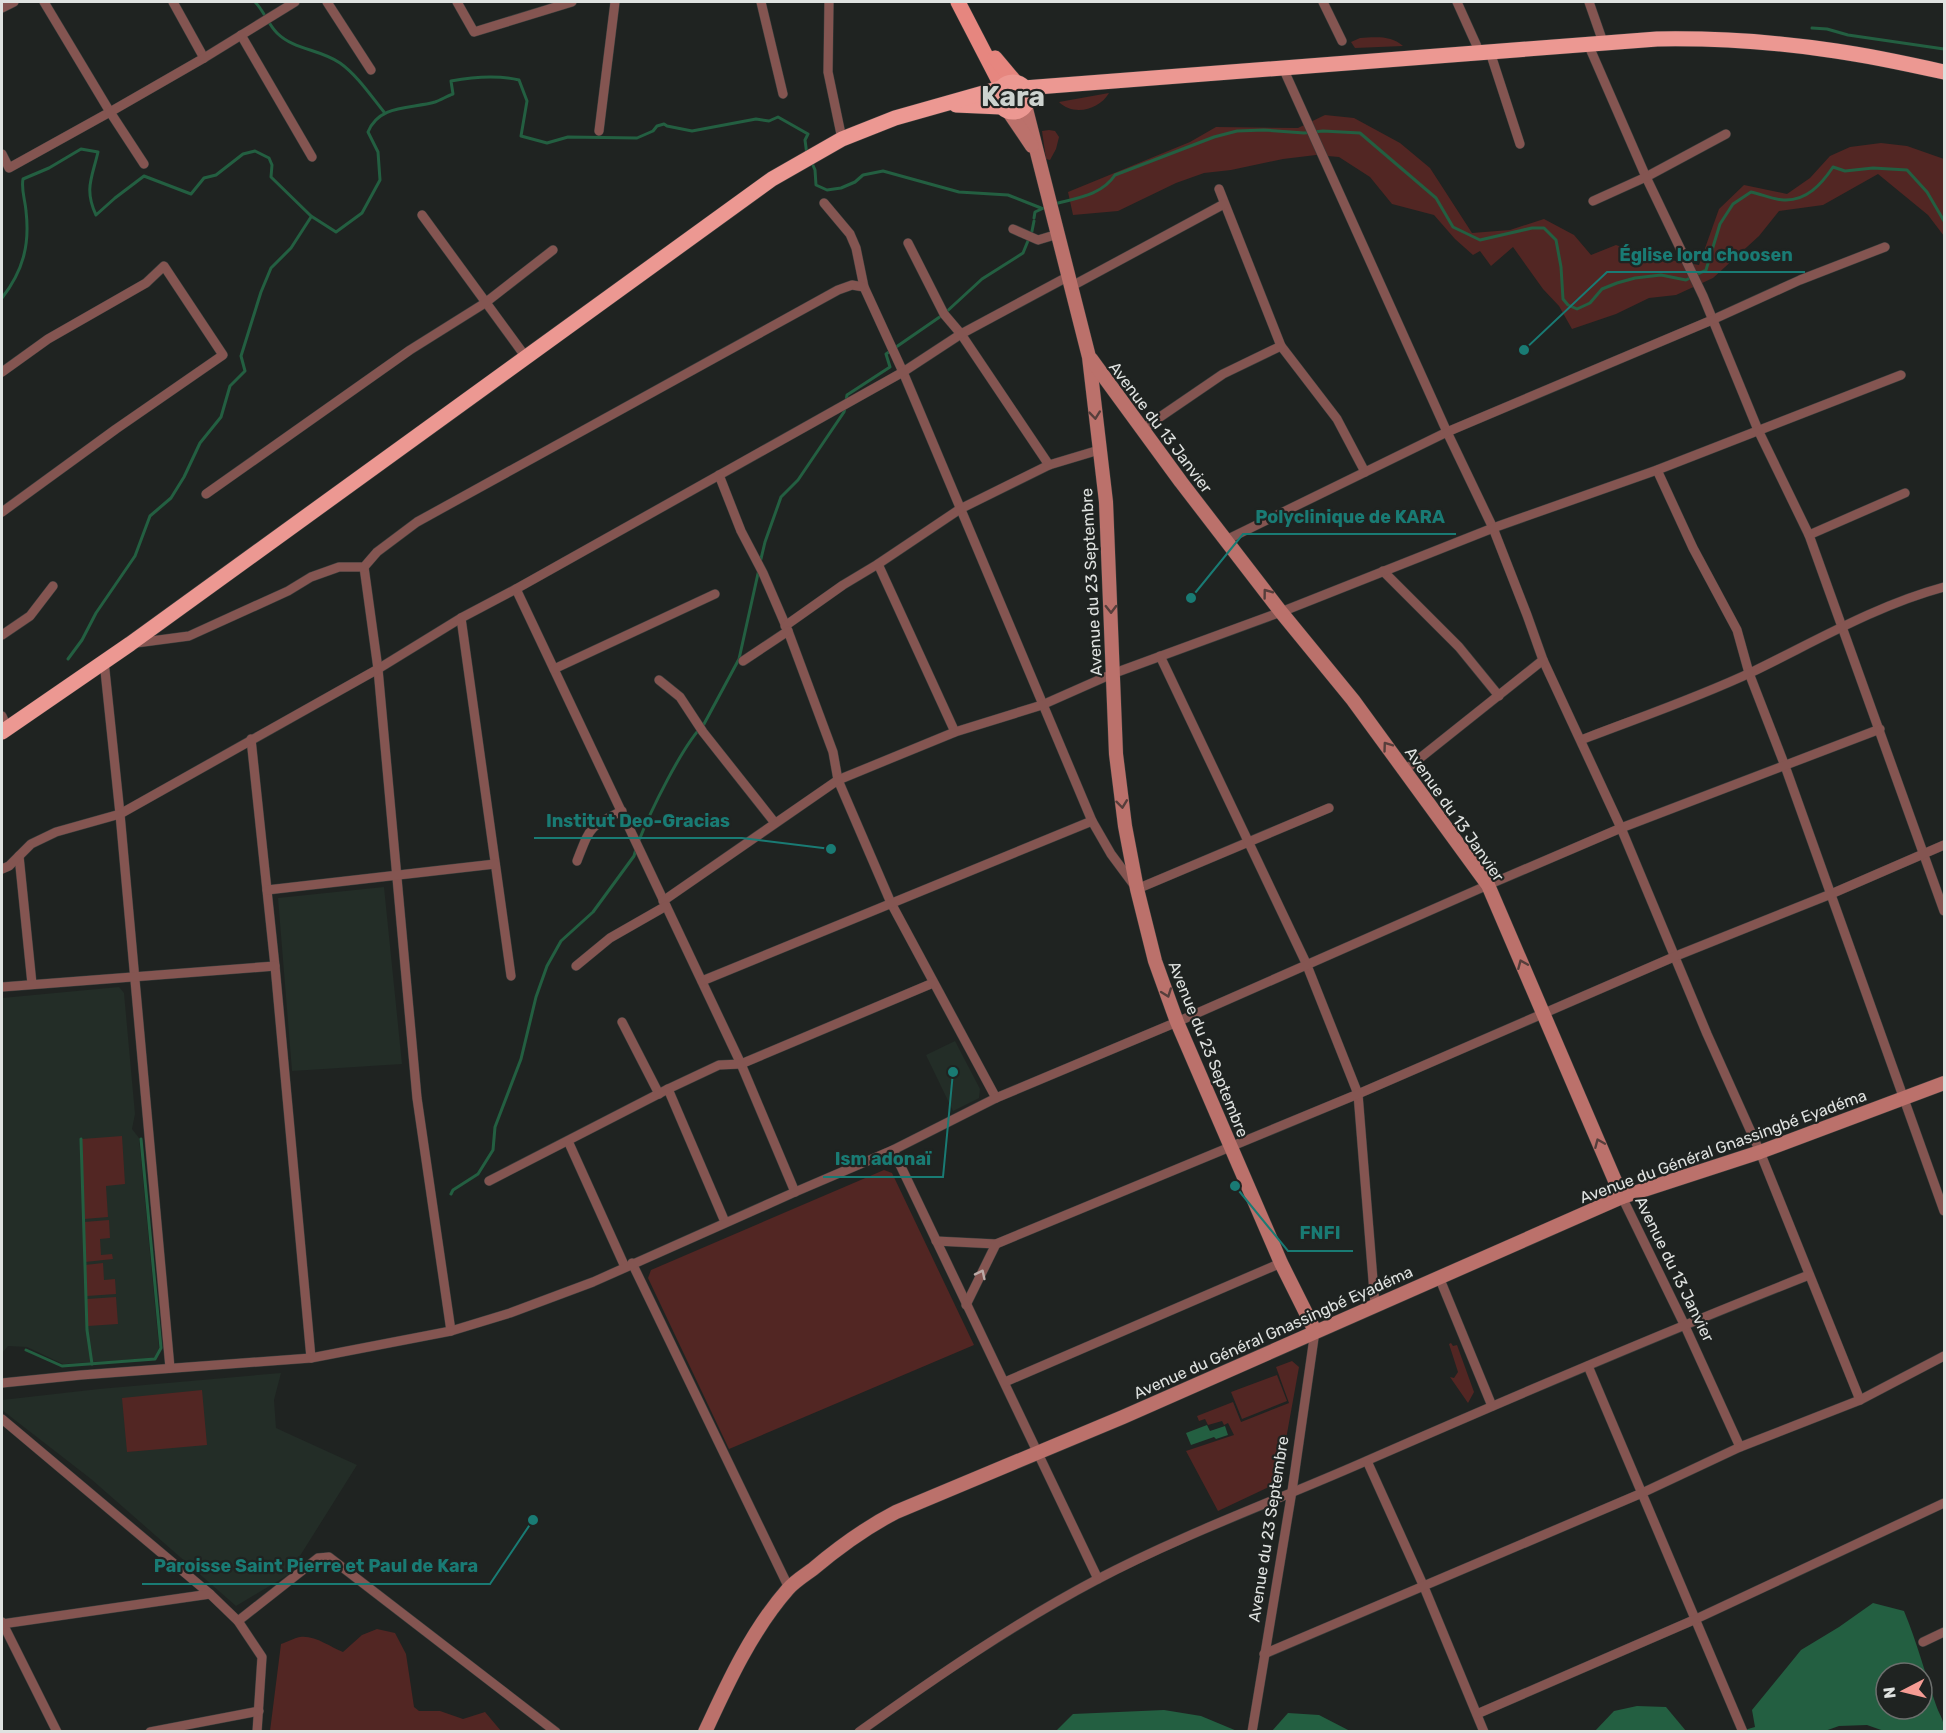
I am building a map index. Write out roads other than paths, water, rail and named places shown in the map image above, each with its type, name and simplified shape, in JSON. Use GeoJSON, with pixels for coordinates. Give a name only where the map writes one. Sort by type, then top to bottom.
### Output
{"type":"FeatureCollection","features":[{"type":"Feature","properties":{"kind":"highway"},"geometry":{"type":"LineString","coordinates":[[3,725],[130,644],[750,193],[842,139],[895,118],[938,105],[1069,85],[1595,43],[1680,39],[1769,44],[1846,52],[1944,72]]}},
{"type":"Feature","properties":{"kind":"highway"},"geometry":{"type":"LineString","coordinates":[[938,105],[1018,111],[1016,92]]}},
{"type":"Feature","properties":{"kind":"highway"},"geometry":{"type":"LineString","coordinates":[[1005,109],[998,98],[1016,92]]}},
{"type":"Feature","properties":{"kind":"main road"},"geometry":{"type":"LineString","coordinates":[[958,2],[1016,92]]}},
{"type":"Feature","properties":{"kind":"main road","name":"Avenue du 23 Septembre"},"geometry":{"type":"LineString","coordinates":[[1016,92],[1037,153],[1089,357],[1106,502],[1116,754],[1125,826],[1137,890],[1155,961],[1177,1022],[1281,1263],[1315,1331]]}},
{"type":"Feature","properties":{"kind":"main road","name":"Avenue du 23 Septembre"},"geometry":{"type":"LineString","coordinates":[[1005,109],[1037,153]]}},
{"type":"Feature","properties":{"kind":"main road","name":"Avenue du 13 Janvier"},"geometry":{"type":"LineString","coordinates":[[1089,357],[1281,612],[1353,700],[1488,885],[1622,1197]]}},
{"type":"Feature","properties":{"kind":"main road","name":"Avenue du Général Gnassingbé Eyadéma"},"geometry":{"type":"LineString","coordinates":[[705,1731],[763,1622],[789,1588],[842,1544],[867,1527],[896,1512],[1037,1453],[1622,1197],[1760,1152],[1944,1083]]}},
{"type":"Feature","properties":{"kind":"street"},"geometry":{"type":"LineString","coordinates":[[2,8],[14,2]]}},
{"type":"Feature","properties":{"kind":"street"},"geometry":{"type":"LineString","coordinates":[[44,2],[144,164]]}},
{"type":"Feature","properties":{"kind":"street"},"geometry":{"type":"LineString","coordinates":[[173,2],[204,58]]}},
{"type":"Feature","properties":{"kind":"street"},"geometry":{"type":"LineString","coordinates":[[2,154],[9,168],[204,58],[295,2]]}},
{"type":"Feature","properties":{"kind":"street"},"geometry":{"type":"LineString","coordinates":[[327,2],[371,70]]}},
{"type":"Feature","properties":{"kind":"street"},"geometry":{"type":"LineString","coordinates":[[457,2],[474,32],[572,2]]}},
{"type":"Feature","properties":{"kind":"street"},"geometry":{"type":"LineString","coordinates":[[599,131],[615,2]]}},
{"type":"Feature","properties":{"kind":"street"},"geometry":{"type":"LineString","coordinates":[[761,2],[783,94]]}},
{"type":"Feature","properties":{"kind":"street"},"geometry":{"type":"LineString","coordinates":[[829,2],[828,72],[842,139]]}},
{"type":"Feature","properties":{"kind":"street"},"geometry":{"type":"LineString","coordinates":[[1323,2],[1342,41]]}},
{"type":"Feature","properties":{"kind":"street"},"geometry":{"type":"LineString","coordinates":[[1457,2],[1485,53],[1520,144]]}},
{"type":"Feature","properties":{"kind":"street"},"geometry":{"type":"LineString","coordinates":[[1590,2],[1595,43],[1646,177],[1703,296],[1758,430],[1809,535],[1944,911]]}},
{"type":"Feature","properties":{"kind":"street"},"geometry":{"type":"LineString","coordinates":[[241,35],[312,157]]}},
{"type":"Feature","properties":{"kind":"street"},"geometry":{"type":"LineString","coordinates":[[1283,68],[1447,432],[1493,528],[1543,660],[1621,828],[1707,1034],[1760,1152],[1860,1400]]}},
{"type":"Feature","properties":{"kind":"street"},"geometry":{"type":"LineString","coordinates":[[1593,201],[1646,177],[1726,134]]}},
{"type":"Feature","properties":{"kind":"street"},"geometry":{"type":"LineString","coordinates":[[1219,189],[1281,346],[1337,419],[1365,472]]}},
{"type":"Feature","properties":{"kind":"street"},"geometry":{"type":"LineString","coordinates":[[824,203],[850,234],[856,248],[864,287],[903,372],[1092,821],[1111,854],[1137,890],[1329,808]]}},
{"type":"Feature","properties":{"kind":"street"},"geometry":{"type":"LineString","coordinates":[[2,869],[9,867],[31,844],[56,832],[120,814],[378,669],[460,618],[516,589],[903,372],[961,334],[1224,204]]}},
{"type":"Feature","properties":{"kind":"street"},"geometry":{"type":"LineString","coordinates":[[422,215],[525,356]]}},
{"type":"Feature","properties":{"kind":"street"},"geometry":{"type":"LineString","coordinates":[[1012,229],[1038,240],[1058,234]]}},
{"type":"Feature","properties":{"kind":"street"},"geometry":{"type":"LineString","coordinates":[[908,243],[944,314],[961,334],[1049,465]]}},
{"type":"Feature","properties":{"kind":"street"},"geometry":{"type":"LineString","coordinates":[[1227,540],[1447,432],[1712,320],[1800,280],[1885,247]]}},
{"type":"Feature","properties":{"kind":"street"},"geometry":{"type":"LineString","coordinates":[[206,494],[410,350],[485,303],[553,250]]}},
{"type":"Feature","properties":{"kind":"street"},"geometry":{"type":"LineString","coordinates":[[2,372],[48,339],[146,283],[164,266],[223,355],[2,512]]}},
{"type":"Feature","properties":{"kind":"street"},"geometry":{"type":"LineString","coordinates":[[451,1331],[417,1098],[378,669],[364,567],[377,552],[417,522],[838,290],[852,285],[864,287]]}},
{"type":"Feature","properties":{"kind":"street"},"geometry":{"type":"LineString","coordinates":[[1142,430],[1223,374],[1281,346]]}},
{"type":"Feature","properties":{"kind":"street"},"geometry":{"type":"LineString","coordinates":[[576,966],[609,938],[664,903],[774,823],[838,780],[956,732],[1042,705],[1112,674],[1281,612],[1493,528],[1658,470],[1901,375]]}},
{"type":"Feature","properties":{"kind":"street"},"geometry":{"type":"LineString","coordinates":[[743,661],[843,585],[960,509],[1049,465],[1099,450]]}},
{"type":"Feature","properties":{"kind":"street"},"geometry":{"type":"LineString","coordinates":[[1658,470],[1693,548],[1737,630],[1749,673],[1785,766],[1944,1211]]}},
{"type":"Feature","properties":{"kind":"street"},"geometry":{"type":"LineString","coordinates":[[719,475],[741,531],[763,573],[787,629],[833,752],[838,780],[891,903],[996,1098]]}},
{"type":"Feature","properties":{"kind":"street"},"geometry":{"type":"LineString","coordinates":[[1809,535],[1905,493]]}},
{"type":"Feature","properties":{"kind":"street"},"geometry":{"type":"LineString","coordinates":[[878,564],[956,732]]}},
{"type":"Feature","properties":{"kind":"street"},"geometry":{"type":"LineString","coordinates":[[130,644],[189,636],[288,591],[311,577],[339,567],[364,567]]}},
{"type":"Feature","properties":{"kind":"street"},"geometry":{"type":"LineString","coordinates":[[1383,571],[1459,647],[1499,696]]}},
{"type":"Feature","properties":{"kind":"street"},"geometry":{"type":"LineString","coordinates":[[2,635],[30,615],[53,586]]}},
{"type":"Feature","properties":{"kind":"street"},"geometry":{"type":"LineString","coordinates":[[1581,740],[1749,673],[1841,628],[1923,593],[1944,587]]}},
{"type":"Feature","properties":{"kind":"street"},"geometry":{"type":"LineString","coordinates":[[516,589],[741,1064],[795,1191]]}},
{"type":"Feature","properties":{"kind":"street"},"geometry":{"type":"LineString","coordinates":[[554,669],[715,594]]}},
{"type":"Feature","properties":{"kind":"street"},"geometry":{"type":"LineString","coordinates":[[460,618],[511,976]]}},
{"type":"Feature","properties":{"kind":"street"},"geometry":{"type":"LineString","coordinates":[[1160,656],[1306,963],[1358,1094],[1375,1305]]}},
{"type":"Feature","properties":{"kind":"street"},"geometry":{"type":"LineString","coordinates":[[1405,770],[1543,660]]}},
{"type":"Feature","properties":{"kind":"street"},"geometry":{"type":"LineString","coordinates":[[104,661],[170,1368]]}},
{"type":"Feature","properties":{"kind":"street"},"geometry":{"type":"LineString","coordinates":[[659,680],[680,697],[703,732],[774,823]]}},
{"type":"Feature","properties":{"kind":"street"},"geometry":{"type":"LineString","coordinates":[[2,1383],[311,1358],[451,1331],[510,1313],[593,1282],[795,1191],[893,1150],[996,1098],[1177,1022],[1306,963],[1621,828],[1880,729]]}},
{"type":"Feature","properties":{"kind":"street"},"geometry":{"type":"LineString","coordinates":[[251,739],[275,966],[311,1358]]}},
{"type":"Feature","properties":{"kind":"street"},"geometry":{"type":"LineString","coordinates":[[577,861],[590,829],[622,811]]}},
{"type":"Feature","properties":{"kind":"street"},"geometry":{"type":"LineString","coordinates":[[702,981],[1092,821]]}},
{"type":"Feature","properties":{"kind":"street"},"geometry":{"type":"LineString","coordinates":[[936,1241],[996,1244],[1358,1094],[1676,956],[1831,894],[1944,845]]}},
{"type":"Feature","properties":{"kind":"street"},"geometry":{"type":"LineString","coordinates":[[19,856],[32,984]]}},
{"type":"Feature","properties":{"kind":"street"},"geometry":{"type":"LineString","coordinates":[[267,890],[495,864]]}},
{"type":"Feature","properties":{"kind":"street"},"geometry":{"type":"LineString","coordinates":[[2,987],[275,966]]}},
{"type":"Feature","properties":{"kind":"street"},"geometry":{"type":"LineString","coordinates":[[489,1181],[719,1065],[741,1064],[933,982]]}},
{"type":"Feature","properties":{"kind":"street"},"geometry":{"type":"LineString","coordinates":[[622,1022],[659,1094]]}},
{"type":"Feature","properties":{"kind":"street"},"geometry":{"type":"LineString","coordinates":[[668,1089],[726,1222]]}},
{"type":"Feature","properties":{"kind":"street"},"geometry":{"type":"LineString","coordinates":[[568,1141],[789,1588]]}},
{"type":"Feature","properties":{"kind":"street"},"geometry":{"type":"LineString","coordinates":[[893,1150],[1098,1579]]}},
{"type":"Feature","properties":{"kind":"street","name":"Avenue du 13 Janvier"},"geometry":{"type":"LineString","coordinates":[[1622,1197],[1684,1324],[1740,1447]]}},
{"type":"Feature","properties":{"kind":"street"},"geometry":{"type":"LineString","coordinates":[[966,1305],[996,1244]]}},
{"type":"Feature","properties":{"kind":"street"},"geometry":{"type":"LineString","coordinates":[[1005,1382],[1281,1263]]}},
{"type":"Feature","properties":{"kind":"street"},"geometry":{"type":"LineString","coordinates":[[859,1731],[958,1662],[1026,1619],[1098,1579],[1292,1491],[1684,1324],[1809,1275]]}},
{"type":"Feature","properties":{"kind":"street"},"geometry":{"type":"LineString","coordinates":[[1439,1277],[1492,1406]]}},
{"type":"Feature","properties":{"kind":"street","name":"Avenue du 23 Septembre"},"geometry":{"type":"LineString","coordinates":[[1252,1729],[1292,1491],[1315,1331]]}},
{"type":"Feature","properties":{"kind":"street"},"geometry":{"type":"LineString","coordinates":[[1264,1653],[1642,1493],[1740,1447],[1860,1400],[1944,1356]]}},
{"type":"Feature","properties":{"kind":"street"},"geometry":{"type":"LineString","coordinates":[[1588,1366],[1743,1731]]}},
{"type":"Feature","properties":{"kind":"street"},"geometry":{"type":"LineString","coordinates":[[2,1419],[210,1594],[238,1621],[262,1657],[257,1731]]}},
{"type":"Feature","properties":{"kind":"street"},"geometry":{"type":"LineString","coordinates":[[1367,1461],[1424,1587],[1484,1731]]}},
{"type":"Feature","properties":{"kind":"street"},"geometry":{"type":"LineString","coordinates":[[1477,1714],[1696,1619],[1944,1503]]}},
{"type":"Feature","properties":{"kind":"street"},"geometry":{"type":"LineString","coordinates":[[238,1621],[318,1558],[329,1557],[556,1731]]}},
{"type":"Feature","properties":{"kind":"street"},"geometry":{"type":"LineString","coordinates":[[57,1731],[2,1623],[210,1594]]}},
{"type":"Feature","properties":{"kind":"street"},"geometry":{"type":"LineString","coordinates":[[1923,1642],[1944,1632]]}},
{"type":"Feature","properties":{"kind":"street"},"geometry":{"type":"LineString","coordinates":[[150,1731],[259,1711]]}},
{"type":"Feature","properties":{"kind":"waterway"},"geometry":{"type":"LineString","coordinates":[[255,2],[271,26],[284,39],[340,63],[358,80],[384,112]]}},
{"type":"Feature","properties":{"kind":"waterway"},"geometry":{"type":"LineString","coordinates":[[1812,28],[1944,49]]}},
{"type":"Feature","properties":{"kind":"waterway"},"geometry":{"type":"LineString","coordinates":[[2,298],[20,268],[26,246],[27,223],[23,179],[49,168],[81,149],[98,152],[90,190],[90,198],[96,215],[144,176],[191,194],[204,178],[216,175],[243,154],[255,151],[269,158],[272,165],[271,177],[311,216],[336,232],[362,213],[380,180],[378,152],[368,132],[373,123],[388,112],[435,102],[453,94],[451,81],[485,77],[519,80],[527,101],[521,136],[547,143],[568,137],[637,138],[664,124],[692,131],[756,119],[769,121],[778,117],[808,134],[805,140],[807,155]]}},
{"type":"Feature","properties":{"kind":"waterway"},"geometry":{"type":"LineString","coordinates":[[1054,204],[1096,191],[1110,182],[1115,175],[1214,137],[1237,131],[1360,133],[1436,198],[1453,227],[1480,240],[1532,228],[1544,228],[1556,240],[1563,299],[1568,305],[1577,309],[1590,303],[1602,289],[1617,283],[1661,275],[1686,280],[1706,270],[1720,224],[1733,204],[1751,192],[1780,200],[1799,198],[1818,186],[1833,167],[1845,171],[1873,168],[1907,170],[1927,192],[1944,221]]}},
{"type":"Feature","properties":{"kind":"waterway"},"geometry":{"type":"LineString","coordinates":[[812,163],[816,185],[827,190],[841,188],[855,182],[863,175],[883,171],[959,192],[1008,195],[1041,208]]}},
{"type":"Feature","properties":{"kind":"waterway"},"geometry":{"type":"LineString","coordinates":[[1034,218],[1035,212],[1048,206]]}},
{"type":"Feature","properties":{"kind":"waterway"},"geometry":{"type":"LineString","coordinates":[[68,659],[135,556],[150,516],[171,498],[200,443],[221,417],[230,386],[245,371],[241,356],[271,268],[291,248],[311,217]]}},
{"type":"Feature","properties":{"kind":"waterway"},"geometry":{"type":"LineString","coordinates":[[846,401],[847,395],[890,367],[886,354],[944,314],[982,279],[1023,253],[1034,221]]}},
{"type":"Feature","properties":{"kind":"waterway"},"geometry":{"type":"LineString","coordinates":[[760,563],[781,497],[798,480],[845,408]]}},
{"type":"Feature","properties":{"kind":"waterway"},"geometry":{"type":"LineString","coordinates":[[638,843],[667,780],[695,734],[704,724],[739,659],[759,569]]}},
{"type":"Feature","properties":{"kind":"waterway"},"geometry":{"type":"LineString","coordinates":[[451,1194],[453,1190],[478,1174],[493,1150],[495,1127],[521,1059],[536,997],[547,966],[561,941],[593,912],[634,856],[636,849]]}},
{"type":"Feature","properties":{"kind":"waterway"},"geometry":{"type":"LineString","coordinates":[[81,1139],[87,1330],[92,1364]]}},
{"type":"Feature","properties":{"kind":"waterway"},"geometry":{"type":"LineString","coordinates":[[26,1350],[62,1366],[155,1359],[161,1348],[141,1139]]}},
{"type":"Feature","properties":{"kind":"place","name":"Église lord choosen"},"geometry":{"type":"Point","coordinates":[1524,350]}},
{"type":"Feature","properties":{"kind":"place","name":"Polyclinique de KARA"},"geometry":{"type":"Point","coordinates":[1191,598]}},
{"type":"Feature","properties":{"kind":"place","name":"Institut Deo-Gracias"},"geometry":{"type":"Point","coordinates":[831,849]}},
{"type":"Feature","properties":{"kind":"place","name":"Ism adonaï"},"geometry":{"type":"Point","coordinates":[953,1072]}},
{"type":"Feature","properties":{"kind":"place","name":"FNFI"},"geometry":{"type":"Point","coordinates":[1235,1186]}},
{"type":"Feature","properties":{"kind":"place","name":"Paroisse Saint Pierre et Paul de Kara"},"geometry":{"type":"Point","coordinates":[533,1520]}},
{"type":"Feature","properties":{"kind":"district","name":"Kara"},"geometry":{"type":"Point","coordinates":[1013,96]}}]}
